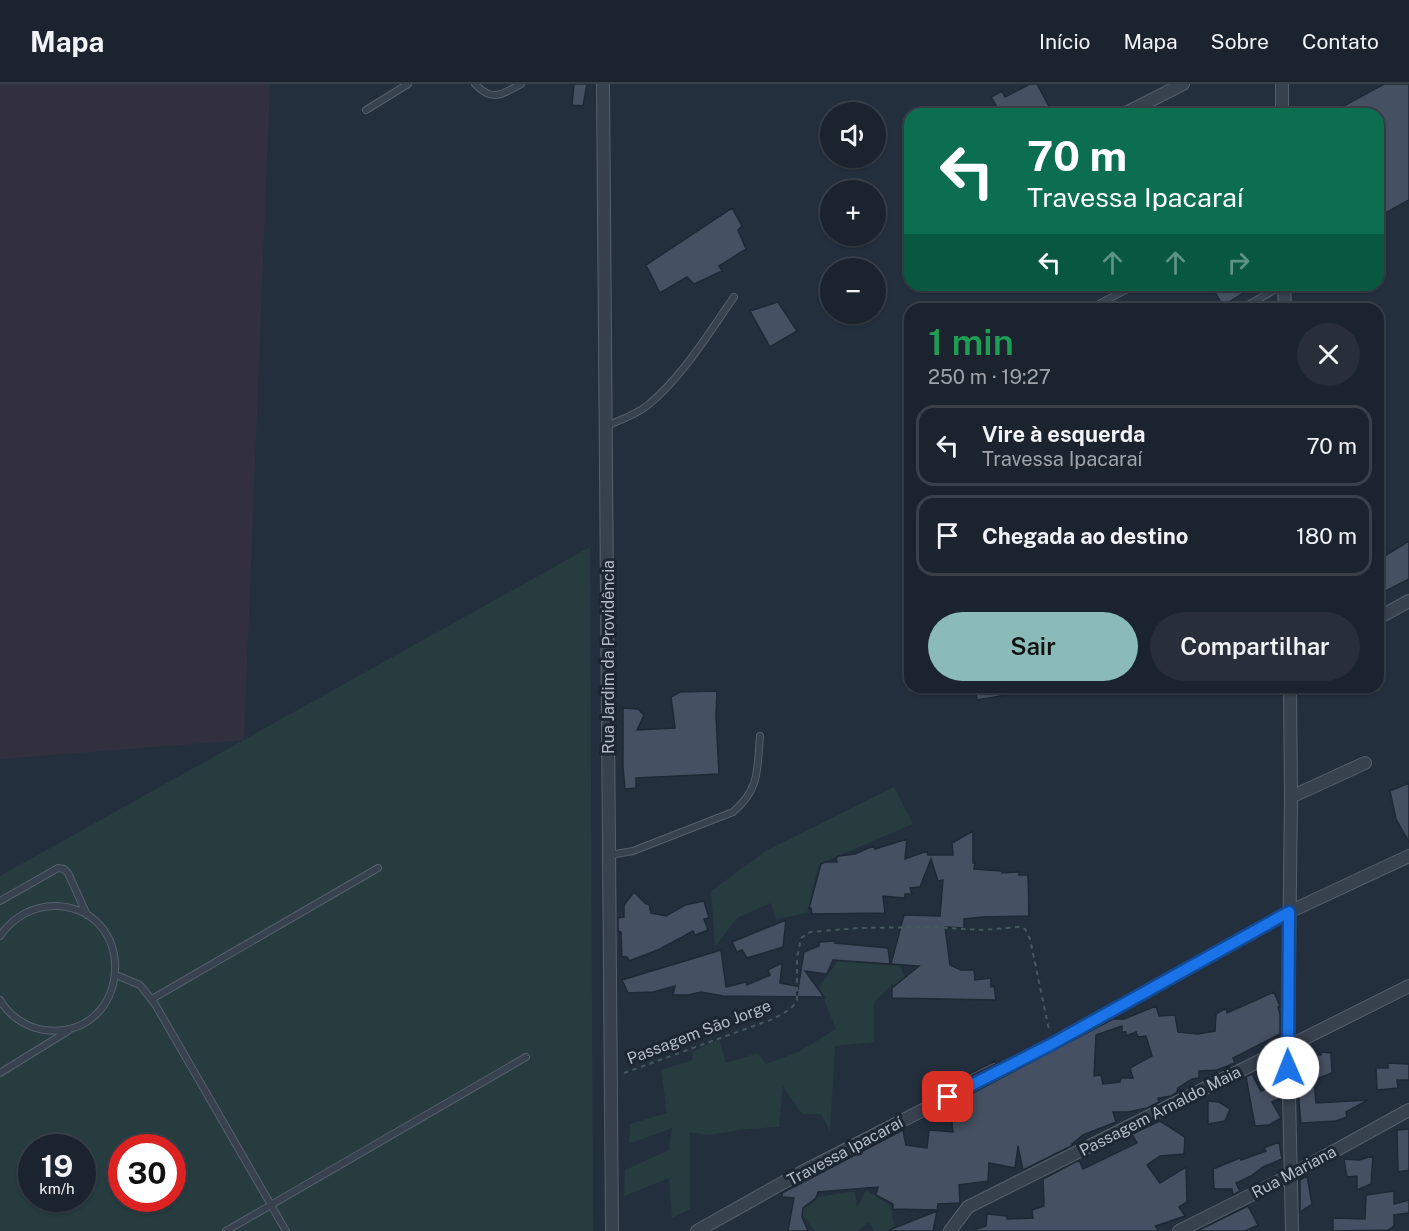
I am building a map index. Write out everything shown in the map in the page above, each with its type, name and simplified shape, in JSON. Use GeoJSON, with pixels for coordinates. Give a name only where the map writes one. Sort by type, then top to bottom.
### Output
{"type":"FeatureCollection","features":[{"type":"Feature","properties":{"kind":"street","name":"Rua Jardim da Providência"},"geometry":{"type":"LineString","coordinates":[[603,84],[612,1231]]}},
{"type":"Feature","properties":{"kind":"street"},"geometry":{"type":"LineString","coordinates":[[1136,108],[1183,84]]}},
{"type":"Feature","properties":{"kind":"street"},"geometry":{"type":"LineString","coordinates":[[1282,84],[1282,108]]}},
{"type":"Feature","properties":{"kind":"street"},"geometry":{"type":"LineString","coordinates":[[1384,615],[1409,601]]}},
{"type":"Feature","properties":{"kind":"street"},"geometry":{"type":"LineString","coordinates":[[1290,693],[1288,1046],[1292,1231]]}},
{"type":"Feature","properties":{"kind":"street"},"geometry":{"type":"LineString","coordinates":[[1291,797],[1365,763]]}},
{"type":"Feature","properties":{"kind":"street","name":"Travessa Ipacaraí"},"geometry":{"type":"LineString","coordinates":[[697,1231],[802,1172],[1052,1044],[1289,912],[1409,856]]}},
{"type":"Feature","properties":{"kind":"street","name":"Passagem Arnaldo Maia"},"geometry":{"type":"LineString","coordinates":[[950,1230],[968,1207],[1409,986]]}},
{"type":"Feature","properties":{"kind":"street","name":"Rua Mariana"},"geometry":{"type":"LineString","coordinates":[[1179,1231],[1291,1175],[1409,1110]]}},
{"type":"Feature","properties":{"kind":"lane"},"geometry":{"type":"LineString","coordinates":[[366,110],[408,84]]}},
{"type":"Feature","properties":{"kind":"lane"},"geometry":{"type":"LineString","coordinates":[[476,84],[486,94],[497,96],[521,84]]}},
{"type":"Feature","properties":{"kind":"lane"},"geometry":{"type":"LineString","coordinates":[[1101,303],[1124,291]]}},
{"type":"Feature","properties":{"kind":"lane"},"geometry":{"type":"LineString","coordinates":[[1252,303],[1273,291]]}},
{"type":"Feature","properties":{"kind":"lane"},"geometry":{"type":"LineString","coordinates":[[606,426],[647,406],[681,372],[734,297]]}},
{"type":"Feature","properties":{"kind":"lane"},"geometry":{"type":"LineString","coordinates":[[610,855],[633,851],[733,812],[746,801],[755,785],[760,736]]}},
{"type":"Feature","properties":{"kind":"lane"},"geometry":{"type":"LineString","coordinates":[[0,901],[58,868],[64,869],[88,916],[104,932],[110,942],[114,952],[116,975],[114,987],[103,1007],[85,1022],[0,1073]]}},
{"type":"Feature","properties":{"kind":"lane"},"geometry":{"type":"LineString","coordinates":[[152,999],[378,868]]}},
{"type":"Feature","properties":{"kind":"lane"},"geometry":{"type":"LineString","coordinates":[[0,936],[12,921],[43,907],[66,907],[88,916]]}},
{"type":"Feature","properties":{"kind":"lane"},"geometry":{"type":"LineString","coordinates":[[116,975],[140,986],[152,999],[286,1231]]}},
{"type":"Feature","properties":{"kind":"lane"},"geometry":{"type":"LineString","coordinates":[[0,1000],[10,1013],[30,1026],[52,1030],[75,1027]]}},
{"type":"Feature","properties":{"kind":"lane"},"geometry":{"type":"LineString","coordinates":[[226,1231],[526,1057]]}},
{"type":"Feature","properties":{"kind":"path","name":"Passagem São Jorge"},"geometry":{"type":"LineString","coordinates":[[610,1078],[773,1019],[794,1006],[797,1000],[797,958],[801,938],[810,932],[859,928],[928,927],[983,930],[1019,927],[1025,929],[1030,939],[1052,1044]]}},
{"type":"Feature","properties":{"kind":"shaded area"},"geometry":{"type":"Polygon","coordinates":[[[0,84],[270,84],[244,740],[0,759],[0,84]]]}},
{"type":"Feature","properties":{"kind":"green space"},"geometry":{"type":"Polygon","coordinates":[[[590,547],[593,1231],[0,1231],[0,876],[590,547]]]}},
{"type":"Feature","properties":{"kind":"green space"},"geometry":{"type":"Polygon","coordinates":[[[894,787],[913,824],[819,864],[807,913],[776,919],[771,903],[737,918],[715,947],[711,891],[767,850],[894,787]]]}},
{"type":"Feature","properties":{"kind":"green space"},"geometry":{"type":"Polygon","coordinates":[[[838,961],[900,966],[907,981],[892,985],[874,1002],[874,1042],[835,1046],[830,1131],[821,1114],[802,1114],[783,1086],[779,1127],[708,1135],[690,1132],[690,1209],[672,1218],[669,1178],[624,1196],[625,1170],[669,1150],[672,1128],[629,1144],[630,1124],[667,1113],[661,1070],[692,1060],[693,1052],[719,1039],[726,1063],[758,1053],[766,1064],[800,1051],[836,1029],[819,987],[838,961]]]}},
{"type":"Feature","properties":{"kind":"green space"},"geometry":{"type":"Polygon","coordinates":[[[866,1190],[891,1206],[895,1231],[874,1231],[869,1222],[857,1231],[815,1231],[800,1212],[819,1197],[855,1191],[857,1208],[866,1190]]]}},
{"type":"Feature","properties":{"kind":"building"},"geometry":{"type":"Polygon","coordinates":[[[574,84],[587,84],[583,106],[572,105],[574,84]]]}},
{"type":"Feature","properties":{"kind":"building"},"geometry":{"type":"Polygon","coordinates":[[[1030,84],[1037,84],[1050,108],[997,108],[991,97],[1002,91],[1005,97],[1030,84]]]}},
{"type":"Feature","properties":{"kind":"building"},"geometry":{"type":"Polygon","coordinates":[[[1384,84],[1409,84],[1409,200],[1384,214],[1384,108],[1340,108],[1384,84]]]}},
{"type":"Feature","properties":{"kind":"building"},"geometry":{"type":"Polygon","coordinates":[[[732,208],[742,226],[738,230],[746,249],[719,266],[722,271],[694,284],[687,277],[660,293],[646,265],[732,208]]]}},
{"type":"Feature","properties":{"kind":"building"},"geometry":{"type":"Polygon","coordinates":[[[1214,291],[1247,291],[1228,303],[1221,303],[1214,291]]]}},
{"type":"Feature","properties":{"kind":"building"},"geometry":{"type":"Polygon","coordinates":[[[778,302],[797,331],[770,347],[750,311],[778,302]]]}},
{"type":"Feature","properties":{"kind":"building"},"geometry":{"type":"Polygon","coordinates":[[[1409,541],[1409,579],[1384,592],[1384,556],[1409,541]]]}},
{"type":"Feature","properties":{"kind":"building"},"geometry":{"type":"Polygon","coordinates":[[[717,691],[719,774],[636,778],[636,788],[625,789],[623,708],[638,709],[644,715],[637,730],[675,728],[671,697],[680,692],[717,691]]]}},
{"type":"Feature","properties":{"kind":"building"},"geometry":{"type":"Polygon","coordinates":[[[976,693],[1018,693],[977,700],[976,693]]]}},
{"type":"Feature","properties":{"kind":"building"},"geometry":{"type":"Polygon","coordinates":[[[1409,783],[1409,842],[1396,819],[1390,791],[1409,783]]]}},
{"type":"Feature","properties":{"kind":"building"},"geometry":{"type":"Polygon","coordinates":[[[973,831],[974,869],[1002,871],[1002,873],[1019,872],[1019,875],[1028,875],[1029,916],[964,919],[964,928],[945,927],[950,965],[961,970],[974,970],[975,980],[991,978],[991,987],[994,986],[996,1000],[892,998],[892,988],[919,966],[891,964],[904,915],[940,916],[943,880],[938,881],[931,859],[920,887],[910,888],[912,894],[905,894],[905,898],[883,896],[885,913],[812,914],[809,908],[821,864],[837,862],[836,858],[839,856],[855,854],[873,846],[875,849],[907,839],[905,859],[927,851],[928,855],[953,855],[952,843],[973,831]]]}},
{"type":"Feature","properties":{"kind":"building"},"geometry":{"type":"Polygon","coordinates":[[[634,892],[646,904],[649,904],[651,913],[666,916],[685,905],[704,901],[709,918],[704,919],[708,930],[695,935],[693,931],[660,949],[629,961],[627,957],[622,957],[618,918],[624,917],[624,905],[634,892]]]}},
{"type":"Feature","properties":{"kind":"building"},"geometry":{"type":"Polygon","coordinates":[[[786,920],[783,947],[747,958],[742,950],[737,952],[732,942],[786,920]]]}},
{"type":"Feature","properties":{"kind":"building"},"geometry":{"type":"Polygon","coordinates":[[[835,941],[835,943],[888,948],[890,964],[833,960],[827,974],[805,971],[824,997],[723,996],[701,992],[673,995],[675,986],[653,992],[628,993],[622,980],[721,950],[726,987],[746,982],[747,985],[770,975],[768,970],[782,963],[780,983],[796,986],[797,996],[804,952],[819,946],[819,942],[835,941]]]}},
{"type":"Feature","properties":{"kind":"building"},"geometry":{"type":"Polygon","coordinates":[[[1274,992],[1280,1006],[1278,1007],[1280,1034],[1233,1058],[1235,1063],[1217,1070],[1199,1071],[1199,1078],[1192,1079],[1178,1088],[1177,1092],[1171,1096],[1158,1098],[1159,1102],[1147,1108],[1113,1112],[1116,1122],[1083,1135],[1073,1145],[1023,1170],[1018,1146],[1015,1168],[989,1163],[988,1181],[959,1185],[960,1203],[938,1204],[937,1210],[893,1209],[893,1204],[876,1195],[878,1187],[818,1192],[816,1198],[803,1208],[802,1217],[808,1231],[788,1231],[794,1198],[782,1197],[782,1193],[903,1130],[906,1145],[927,1148],[929,1130],[953,1132],[950,1105],[1113,1019],[1124,1019],[1156,1006],[1159,1016],[1175,1015],[1178,1032],[1198,1034],[1215,1031],[1216,1014],[1226,1008],[1227,1013],[1274,992]],[[1122,1026],[1096,1035],[1094,1076],[1101,1075],[1103,1084],[1120,1082],[1121,1078],[1133,1078],[1130,1068],[1152,1056],[1146,1036],[1138,1037],[1136,1032],[1126,1036],[1126,1032],[1122,1032],[1122,1026]]]}},
{"type":"Feature","properties":{"kind":"building"},"geometry":{"type":"Polygon","coordinates":[[[1321,1052],[1331,1053],[1332,1073],[1314,1080],[1316,1103],[1368,1100],[1346,1112],[1347,1117],[1336,1121],[1301,1123],[1297,1081],[1306,1079],[1307,1054],[1321,1055],[1321,1052]]]}},
{"type":"Feature","properties":{"kind":"building"},"geometry":{"type":"Polygon","coordinates":[[[995,1061],[996,1064],[949,1087],[949,1084],[995,1061]]]}},
{"type":"Feature","properties":{"kind":"building"},"geometry":{"type":"Polygon","coordinates":[[[1388,1063],[1409,1064],[1409,1080],[1397,1080],[1398,1088],[1377,1090],[1376,1068],[1388,1068],[1388,1063]]]}},
{"type":"Feature","properties":{"kind":"building"},"geometry":{"type":"Polygon","coordinates":[[[1252,1074],[1261,1091],[1281,1083],[1281,1098],[1272,1102],[1281,1118],[1269,1125],[1255,1126],[1246,1077],[1252,1074]]]}},
{"type":"Feature","properties":{"kind":"building"},"geometry":{"type":"Polygon","coordinates":[[[1208,1101],[1219,1102],[1230,1109],[1225,1121],[1208,1124],[1208,1101]]]}},
{"type":"Feature","properties":{"kind":"building"},"geometry":{"type":"Polygon","coordinates":[[[1160,1121],[1185,1137],[1184,1154],[1160,1156],[1147,1165],[1160,1183],[1186,1167],[1187,1202],[1179,1207],[1185,1216],[1155,1226],[1159,1231],[977,1231],[976,1229],[986,1226],[987,1214],[1007,1216],[1007,1219],[1033,1218],[1032,1210],[1044,1206],[1043,1179],[1079,1160],[1083,1169],[1137,1143],[1132,1134],[1160,1121]]]}},
{"type":"Feature","properties":{"kind":"building"},"geometry":{"type":"Polygon","coordinates":[[[1409,1129],[1409,1170],[1398,1172],[1397,1130],[1409,1129]]]}},
{"type":"Feature","properties":{"kind":"building"},"geometry":{"type":"Polygon","coordinates":[[[1279,1142],[1282,1159],[1236,1183],[1240,1191],[1233,1195],[1232,1189],[1214,1189],[1213,1169],[1266,1151],[1264,1148],[1279,1142]]]}},
{"type":"Feature","properties":{"kind":"building"},"geometry":{"type":"Polygon","coordinates":[[[1373,1156],[1371,1184],[1357,1190],[1357,1176],[1347,1177],[1344,1159],[1359,1160],[1373,1156]]]}},
{"type":"Feature","properties":{"kind":"building"},"geometry":{"type":"Polygon","coordinates":[[[1307,1176],[1312,1204],[1300,1212],[1300,1180],[1307,1176]]]}},
{"type":"Feature","properties":{"kind":"building"},"geometry":{"type":"Polygon","coordinates":[[[1394,1191],[1394,1204],[1409,1200],[1409,1213],[1394,1215],[1394,1226],[1388,1230],[1333,1231],[1333,1218],[1365,1219],[1366,1195],[1394,1191]]]}},
{"type":"Feature","properties":{"kind":"building"},"geometry":{"type":"Polygon","coordinates":[[[1248,1206],[1258,1225],[1245,1231],[1197,1231],[1248,1206]]]}},
{"type":"Feature","properties":{"kind":"building"},"geometry":{"type":"Polygon","coordinates":[[[937,1211],[933,1231],[889,1231],[889,1230],[937,1211]]]}},
{"type":"Feature","properties":{"kind":"route"},"geometry":{"type":"LineString","coordinates":[[948,1097],[1052,1044],[1289,912],[1288,1068]]}}]}
